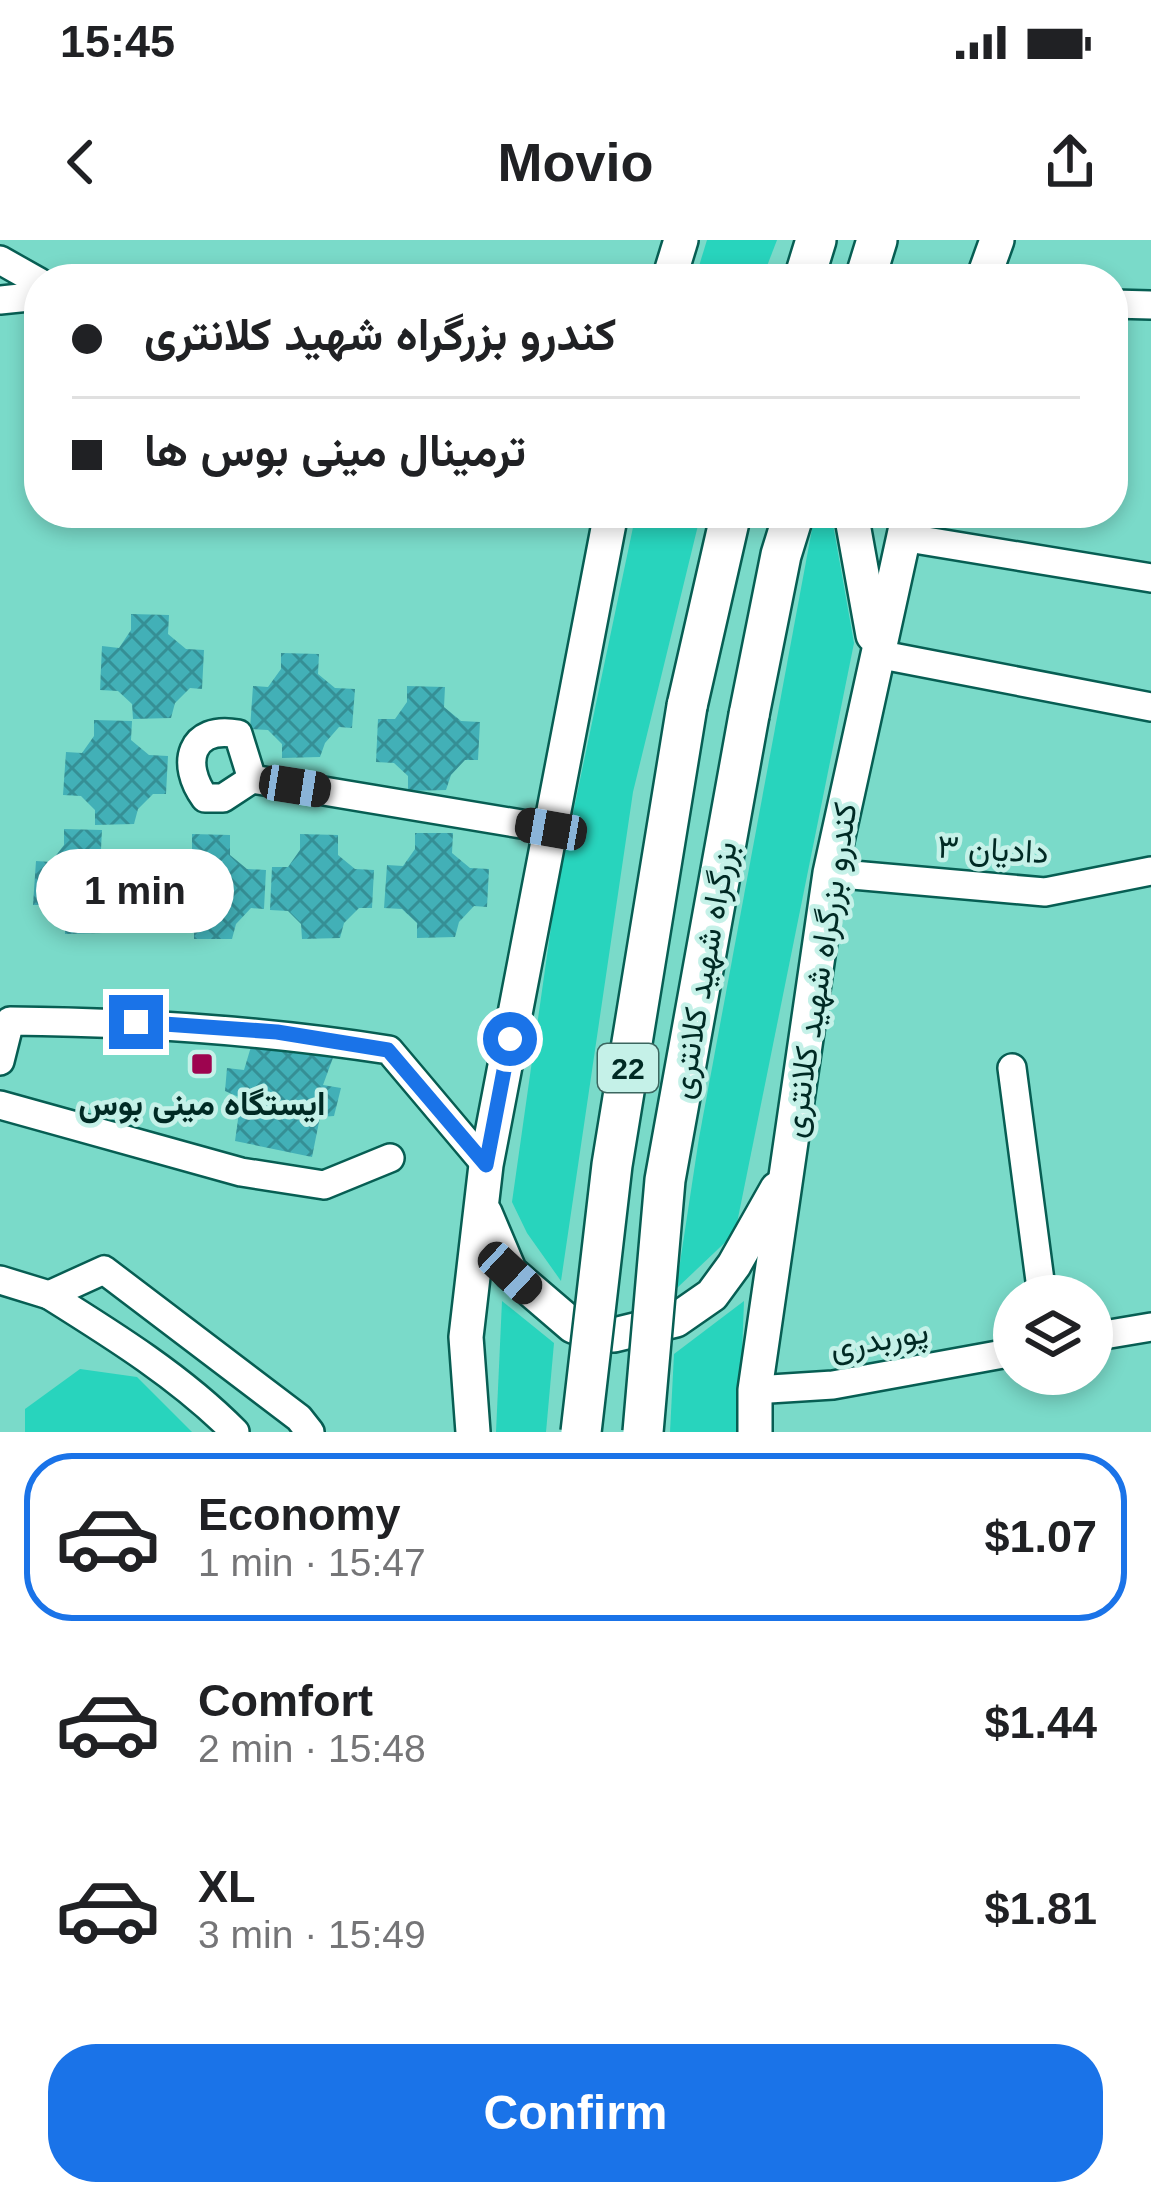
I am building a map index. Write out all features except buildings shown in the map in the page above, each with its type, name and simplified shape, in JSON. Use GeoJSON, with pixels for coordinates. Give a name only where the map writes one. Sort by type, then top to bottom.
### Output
{"type":"FeatureCollection","features":[{"type":"Feature","properties":{"kind":"highway","name":"بزرگراه شهید کلانتری"},"geometry":{"type":"LineString","coordinates":[[581,1432],[612,1165],[688,706],[728,528]]}},
{"type":"Feature","properties":{"kind":"highway","name":"بزرگراه شهید کلانتری"},"geometry":{"type":"LineString","coordinates":[[644,1432],[665,1180],[749,716],[789,528]]}},
{"type":"Feature","properties":{"kind":"main road"},"geometry":{"type":"LineString","coordinates":[[473,1432],[466,1337],[486,1165],[608,528]]}},
{"type":"Feature","properties":{"kind":"main road"},"geometry":{"type":"LineString","coordinates":[[854,528],[877,654]]}},
{"type":"Feature","properties":{"kind":"main road","name":"کندرو بزرگراه شهید کلانتری"},"geometry":{"type":"LineString","coordinates":[[755,1432],[755,1390],[830,874],[905,528]]}},
{"type":"Feature","properties":{"kind":"main road"},"geometry":{"type":"LineString","coordinates":[[482,1206],[510,1273],[573,1326],[595,1335],[614,1335],[676,1321],[712,1295],[786,1172]]}},
{"type":"Feature","properties":{"kind":"street"},"geometry":{"type":"LineString","coordinates":[[920,528],[1151,578]]}},
{"type":"Feature","properties":{"kind":"street"},"geometry":{"type":"LineString","coordinates":[[877,654],[1151,707]]}},
{"type":"Feature","properties":{"kind":"street"},"geometry":{"type":"LineString","coordinates":[[252,779],[551,829]]}},
{"type":"Feature","properties":{"kind":"street","name":"دادیان ۳"},"geometry":{"type":"LineString","coordinates":[[830,874],[1045,892],[1151,871]]}},
{"type":"Feature","properties":{"kind":"street"},"geometry":{"type":"LineString","coordinates":[[0,1061],[10,1022],[136,1022],[277,1032],[388,1050],[486,1165]]}},
{"type":"Feature","properties":{"kind":"street"},"geometry":{"type":"LineString","coordinates":[[1012,1068],[1039,1275]]}},
{"type":"Feature","properties":{"kind":"street"},"geometry":{"type":"LineString","coordinates":[[0,1106],[241,1172],[324,1185],[390,1158]]}},
{"type":"Feature","properties":{"kind":"street"},"geometry":{"type":"LineString","coordinates":[[49,1295],[104,1270],[299,1418],[310,1432]]}},
{"type":"Feature","properties":{"kind":"street"},"geometry":{"type":"LineString","coordinates":[[0,1280],[49,1295],[158,1369],[235,1432]]}},
{"type":"Feature","properties":{"kind":"street"},"geometry":{"type":"LineString","coordinates":[[1113,1333],[1151,1327]]}},
{"type":"Feature","properties":{"kind":"street","name":"پوربدری"},"geometry":{"type":"LineString","coordinates":[[755,1390],[833,1385],[993,1356]]}},
{"type":"Feature","properties":{"kind":"green space"},"geometry":{"type":"Polygon","coordinates":[[[707,240],[777,240],[768,264],[700,264],[707,240]]]}},
{"type":"Feature","properties":{"kind":"green space"},"geometry":{"type":"Polygon","coordinates":[[[633,528],[697,528],[633,792],[561,1281],[512,1202],[555,899],[633,528]]]}},
{"type":"Feature","properties":{"kind":"green space"},"geometry":{"type":"Polygon","coordinates":[[[812,528],[834,528],[854,643],[735,1233],[676,1289],[699,1138],[812,528]]]}},
{"type":"Feature","properties":{"kind":"green space"},"geometry":{"type":"Polygon","coordinates":[[[502,1301],[554,1343],[546,1432],[496,1432],[502,1301]]]}},
{"type":"Feature","properties":{"kind":"green space"},"geometry":{"type":"Polygon","coordinates":[[[744,1301],[739,1432],[670,1432],[674,1354],[744,1301]]]}},
{"type":"Feature","properties":{"kind":"green space"},"geometry":{"type":"Polygon","coordinates":[[[80,1369],[137,1377],[192,1432],[25,1432],[25,1409],[80,1369]]]}},
{"type":"Feature","properties":{"kind":"place","name":"ایستگاه مینی بوس"},"geometry":{"type":"Point","coordinates":[202,1064]}},
{"type":"Feature","properties":{"kind":"route"},"geometry":{"type":"LineString","coordinates":[[136,1022],[277,1032],[388,1050],[486,1165],[510,1039]]}}]}
